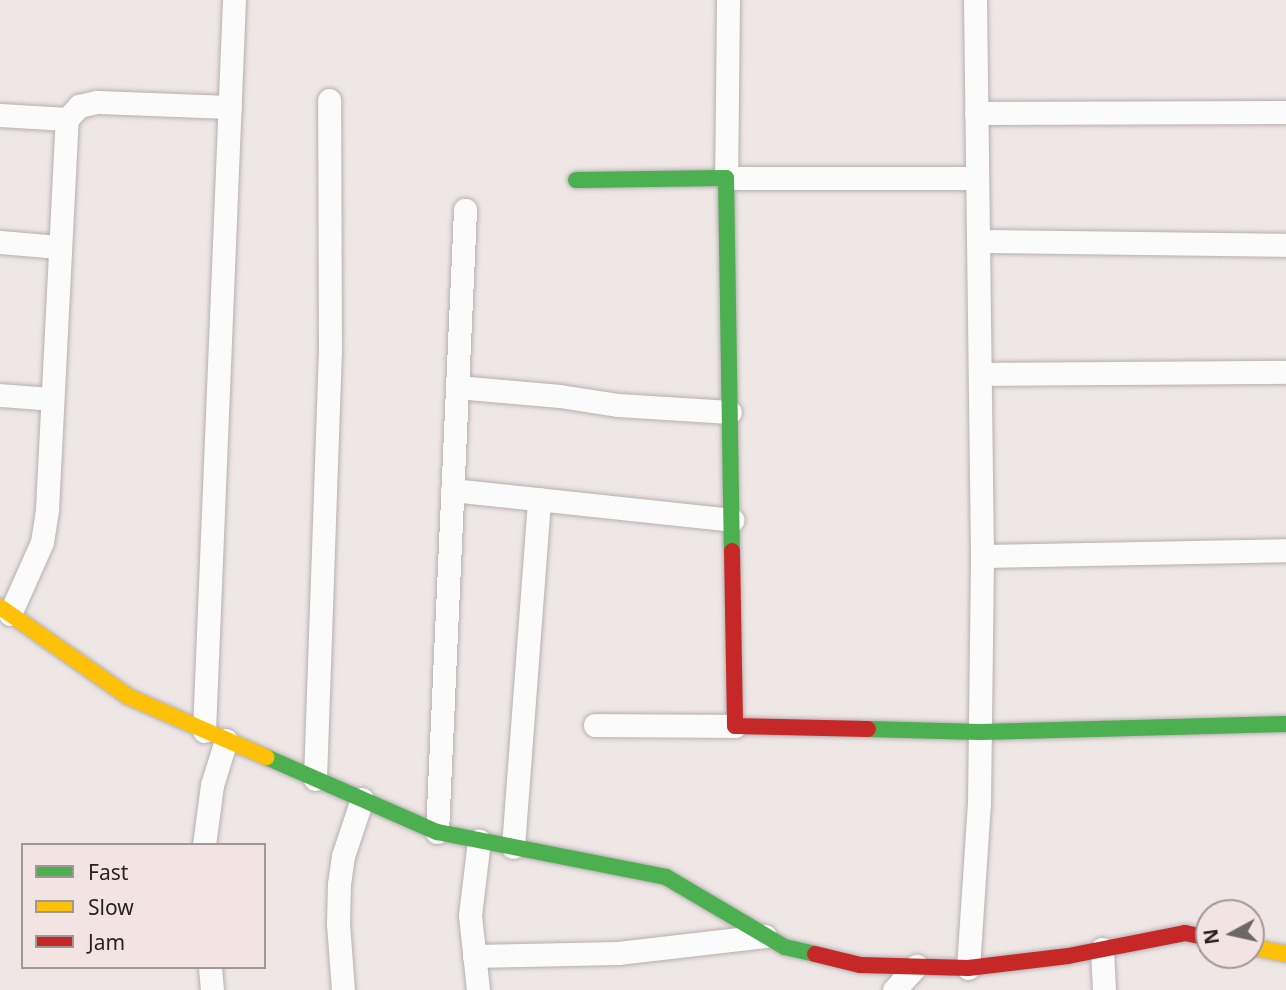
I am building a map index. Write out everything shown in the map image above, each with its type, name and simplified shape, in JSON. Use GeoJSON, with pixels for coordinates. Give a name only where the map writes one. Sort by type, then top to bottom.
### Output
{"type":"FeatureCollection","features":[{"type":"Feature","properties":{"kind":"street"},"geometry":{"type":"LineString","coordinates":[[204,731],[234,0]]}},
{"type":"Feature","properties":{"kind":"street"},"geometry":{"type":"LineString","coordinates":[[728,0],[726,178],[735,726]]}},
{"type":"Feature","properties":{"kind":"street"},"geometry":{"type":"LineString","coordinates":[[968,968],[979,804],[982,555],[975,0]]}},
{"type":"Feature","properties":{"kind":"street"},"geometry":{"type":"LineString","coordinates":[[315,779],[330,353],[329,100]]}},
{"type":"Feature","properties":{"kind":"street"},"geometry":{"type":"LineString","coordinates":[[230,107],[97,102],[79,106],[67,119],[42,542],[5,610],[129,697],[437,832],[666,877],[785,947],[860,965],[968,968],[1102,949],[1185,933],[1195,935]]}},
{"type":"Feature","properties":{"kind":"street"},"geometry":{"type":"LineString","coordinates":[[976,113],[1286,112]]}},
{"type":"Feature","properties":{"kind":"street"},"geometry":{"type":"LineString","coordinates":[[0,115],[67,119]]}},
{"type":"Feature","properties":{"kind":"street"},"geometry":{"type":"LineString","coordinates":[[576,180],[977,178]]}},
{"type":"Feature","properties":{"kind":"street"},"geometry":{"type":"LineString","coordinates":[[437,832],[465,210]]}},
{"type":"Feature","properties":{"kind":"street"},"geometry":{"type":"LineString","coordinates":[[979,241],[1286,245]]}},
{"type":"Feature","properties":{"kind":"street"},"geometry":{"type":"LineString","coordinates":[[0,242],[60,247]]}},
{"type":"Feature","properties":{"kind":"street"},"geometry":{"type":"LineString","coordinates":[[981,374],[1286,372]]}},
{"type":"Feature","properties":{"kind":"street"},"geometry":{"type":"LineString","coordinates":[[457,387],[560,396],[618,405],[730,412]]}},
{"type":"Feature","properties":{"kind":"street"},"geometry":{"type":"LineString","coordinates":[[0,395],[52,399]]}},
{"type":"Feature","properties":{"kind":"street"},"geometry":{"type":"LineString","coordinates":[[452,490],[732,520]]}},
{"type":"Feature","properties":{"kind":"street"},"geometry":{"type":"LineString","coordinates":[[513,847],[539,499]]}},
{"type":"Feature","properties":{"kind":"street"},"geometry":{"type":"LineString","coordinates":[[982,555],[1286,550]]}},
{"type":"Feature","properties":{"kind":"street"},"geometry":{"type":"LineString","coordinates":[[595,725],[980,732],[1286,724]]}},
{"type":"Feature","properties":{"kind":"street"},"geometry":{"type":"LineString","coordinates":[[204,843],[210,796],[226,740]]}},
{"type":"Feature","properties":{"kind":"street"},"geometry":{"type":"LineString","coordinates":[[343,990],[338,924],[339,884],[343,856],[362,799]]}},
{"type":"Feature","properties":{"kind":"street"},"geometry":{"type":"LineString","coordinates":[[478,990],[470,915],[479,841]]}},
{"type":"Feature","properties":{"kind":"street"},"geometry":{"type":"LineString","coordinates":[[474,957],[618,953],[765,936]]}},
{"type":"Feature","properties":{"kind":"street"},"geometry":{"type":"LineString","coordinates":[[1102,949],[1104,990]]}},
{"type":"Feature","properties":{"kind":"street"},"geometry":{"type":"LineString","coordinates":[[1265,950],[1286,954]]}},
{"type":"Feature","properties":{"kind":"street"},"geometry":{"type":"LineString","coordinates":[[894,990],[916,966]]}},
{"type":"Feature","properties":{"kind":"street"},"geometry":{"type":"LineString","coordinates":[[210,969],[212,990]]}},
{"type":"Feature","properties":{"kind":"traffic: fast"},"geometry":{"type":"LineString","coordinates":[[576,180],[726,178],[732,551]]}},
{"type":"Feature","properties":{"kind":"traffic: fast"},"geometry":{"type":"LineString","coordinates":[[868,729],[980,732],[1286,724]]}},
{"type":"Feature","properties":{"kind":"traffic: fast"},"geometry":{"type":"LineString","coordinates":[[266,757],[437,832],[666,877],[785,947],[815,954]]}},
{"type":"Feature","properties":{"kind":"traffic: slow"},"geometry":{"type":"LineString","coordinates":[[0,607],[129,697],[266,757]]}},
{"type":"Feature","properties":{"kind":"traffic: slow"},"geometry":{"type":"LineString","coordinates":[[1265,950],[1286,954]]}},
{"type":"Feature","properties":{"kind":"traffic: jam"},"geometry":{"type":"LineString","coordinates":[[732,551],[735,726],[868,729]]}},
{"type":"Feature","properties":{"kind":"traffic: jam"},"geometry":{"type":"LineString","coordinates":[[815,954],[860,965],[968,968],[1068,956],[1185,933],[1195,935]]}}]}
